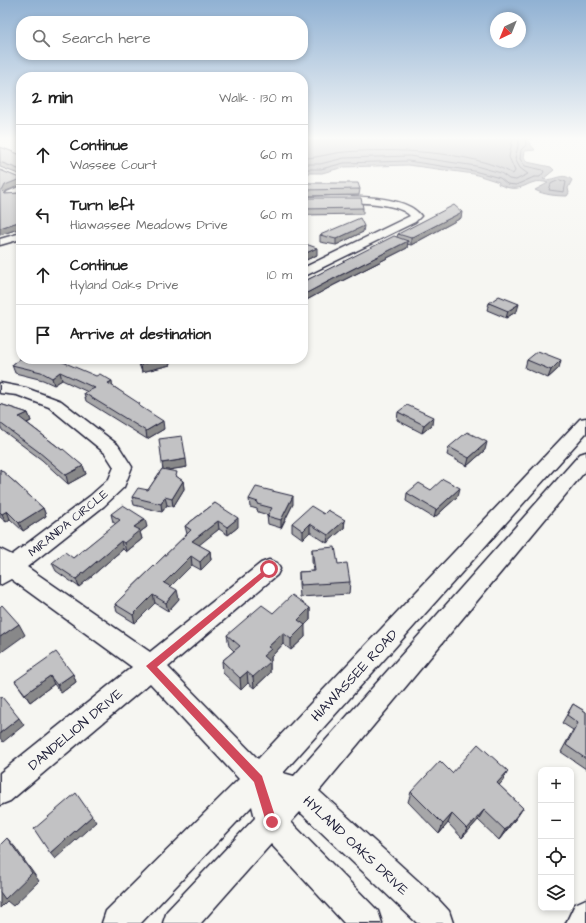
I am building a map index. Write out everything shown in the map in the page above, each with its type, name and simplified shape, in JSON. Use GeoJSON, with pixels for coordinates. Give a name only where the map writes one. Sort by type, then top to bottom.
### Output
{"type":"FeatureCollection","features":[{"type":"Feature","properties":{"kind":"street"},"geometry":{"type":"LineString","coordinates":[[16,191],[10,194],[10,196],[16,195]]}},
{"type":"Feature","properties":{"kind":"street"},"geometry":{"type":"LineString","coordinates":[[308,200],[335,199],[383,202],[409,208],[415,211],[416,216],[411,220],[308,271]]}},
{"type":"Feature","properties":{"kind":"street"},"geometry":{"type":"LineString","coordinates":[[0,242],[16,237]]}},
{"type":"Feature","properties":{"kind":"street","name":"MIRANDA CIRCLE"},"geometry":{"type":"LineString","coordinates":[[0,388],[20,391],[55,404],[112,449],[123,467],[117,482],[97,501],[4,567]]}},
{"type":"Feature","properties":{"kind":"street","name":"HIAWASSEE ROAD"},"geometry":{"type":"LineString","coordinates":[[118,923],[258,779],[586,423]]}},
{"type":"Feature","properties":{"kind":"street"},"geometry":{"type":"LineString","coordinates":[[179,923],[299,792],[586,458]]}},
{"type":"Feature","properties":{"kind":"street"},"geometry":{"type":"LineString","coordinates":[[4,567],[151,666],[258,779],[272,822],[366,923]]}},
{"type":"Feature","properties":{"kind":"street","name":"DANDELION DRIVE"},"geometry":{"type":"LineString","coordinates":[[0,791],[269,569]]}},
{"type":"Feature","properties":{"kind":"street","name":"HYLAND OAKS DRIVE"},"geometry":{"type":"LineString","coordinates":[[258,779],[299,792],[427,910],[437,923]]}},
{"type":"Feature","properties":{"kind":"street"},"geometry":{"type":"LineString","coordinates":[[582,923],[586,916]]}},
{"type":"Feature","properties":{"kind":"water"},"geometry":{"type":"Polygon","coordinates":[[[493,180],[572,180],[568,188],[569,193],[567,196],[546,194],[535,190],[548,183],[535,182],[520,188],[514,188],[498,184],[499,182],[493,180]]]}},
{"type":"Feature","properties":{"kind":"building"},"geometry":{"type":"Polygon","coordinates":[[[0,180],[16,180],[5,185],[2,191],[5,194],[16,193],[16,223],[0,228],[0,180]]]}},
{"type":"Feature","properties":{"kind":"building"},"geometry":{"type":"Polygon","coordinates":[[[308,183],[358,183],[360,189],[308,190],[308,183]]]}},
{"type":"Feature","properties":{"kind":"building"},"geometry":{"type":"Polygon","coordinates":[[[308,198],[361,198],[363,208],[308,209],[308,198]]]}},
{"type":"Feature","properties":{"kind":"building"},"geometry":{"type":"Polygon","coordinates":[[[454,205],[462,212],[411,238],[398,234],[454,205]]]}},
{"type":"Feature","properties":{"kind":"building"},"geometry":{"type":"Polygon","coordinates":[[[360,218],[364,226],[336,239],[320,235],[360,218]]]}},
{"type":"Feature","properties":{"kind":"building"},"geometry":{"type":"Polygon","coordinates":[[[394,236],[408,241],[308,292],[308,279],[394,236]]]}},
{"type":"Feature","properties":{"kind":"building"},"geometry":{"type":"Polygon","coordinates":[[[308,245],[317,248],[308,252],[308,245]]]}},
{"type":"Feature","properties":{"kind":"building"},"geometry":{"type":"Polygon","coordinates":[[[499,296],[519,304],[508,311],[489,303],[499,296]]]}},
{"type":"Feature","properties":{"kind":"building"},"geometry":{"type":"Polygon","coordinates":[[[538,351],[561,360],[551,370],[527,360],[538,351]]]}},
{"type":"Feature","properties":{"kind":"building"},"geometry":{"type":"Polygon","coordinates":[[[16,362],[16,364],[68,364],[96,376],[100,374],[112,381],[108,383],[163,421],[146,431],[84,393],[95,388],[60,372],[52,378],[41,372],[12,365],[16,362]]]}},
{"type":"Feature","properties":{"kind":"building"},"geometry":{"type":"Polygon","coordinates":[[[0,404],[28,413],[19,417],[62,450],[63,449],[83,466],[66,475],[39,452],[0,423],[0,404]]]}},
{"type":"Feature","properties":{"kind":"building"},"geometry":{"type":"Polygon","coordinates":[[[407,405],[433,417],[424,425],[398,412],[407,405]]]}},
{"type":"Feature","properties":{"kind":"building"},"geometry":{"type":"Polygon","coordinates":[[[467,432],[487,442],[469,458],[449,447],[467,432]]]}},
{"type":"Feature","properties":{"kind":"building"},"geometry":{"type":"Polygon","coordinates":[[[182,436],[186,459],[162,463],[159,439],[182,436]]]}},
{"type":"Feature","properties":{"kind":"building"},"geometry":{"type":"Polygon","coordinates":[[[0,469],[43,508],[19,523],[7,511],[2,514],[0,512],[0,469]]]}},
{"type":"Feature","properties":{"kind":"building"},"geometry":{"type":"Polygon","coordinates":[[[162,469],[177,472],[176,476],[183,481],[172,499],[165,497],[161,504],[132,497],[138,488],[148,490],[162,469]]]}},
{"type":"Feature","properties":{"kind":"building"},"geometry":{"type":"Polygon","coordinates":[[[443,479],[460,488],[436,510],[407,493],[419,483],[431,490],[443,479]]]}},
{"type":"Feature","properties":{"kind":"building"},"geometry":{"type":"Polygon","coordinates":[[[256,487],[293,496],[281,520],[267,516],[272,508],[257,504],[258,502],[249,499],[256,487]]]}},
{"type":"Feature","properties":{"kind":"building"},"geometry":{"type":"Polygon","coordinates":[[[215,503],[238,518],[227,527],[218,521],[192,541],[210,551],[200,562],[191,556],[164,583],[177,590],[166,603],[153,595],[133,615],[115,604],[191,530],[185,526],[215,503]]]}},
{"type":"Feature","properties":{"kind":"building"},"geometry":{"type":"Polygon","coordinates":[[[123,505],[145,519],[134,527],[140,530],[124,543],[121,541],[76,579],[52,563],[65,552],[73,558],[120,520],[111,514],[123,505]]]}},
{"type":"Feature","properties":{"kind":"building"},"geometry":{"type":"Polygon","coordinates":[[[311,506],[324,514],[328,510],[345,520],[328,535],[310,524],[303,531],[292,523],[311,506]]]}},
{"type":"Feature","properties":{"kind":"building"},"geometry":{"type":"Polygon","coordinates":[[[335,547],[338,564],[347,563],[350,582],[300,585],[299,572],[315,571],[312,549],[335,547]]]}},
{"type":"Feature","properties":{"kind":"building"},"geometry":{"type":"Polygon","coordinates":[[[292,595],[310,608],[298,620],[305,625],[291,639],[283,633],[268,647],[271,649],[263,656],[270,662],[253,677],[247,672],[240,678],[222,661],[240,646],[227,635],[262,605],[273,613],[292,595]]]}},
{"type":"Feature","properties":{"kind":"building"},"geometry":{"type":"Polygon","coordinates":[[[2,605],[19,624],[0,637],[0,607],[2,605]]]}},
{"type":"Feature","properties":{"kind":"building"},"geometry":{"type":"Polygon","coordinates":[[[56,652],[73,674],[57,685],[50,676],[25,694],[15,681],[56,652]]]}},
{"type":"Feature","properties":{"kind":"building"},"geometry":{"type":"Polygon","coordinates":[[[2,697],[19,718],[0,733],[0,698],[2,697]]]}},
{"type":"Feature","properties":{"kind":"building"},"geometry":{"type":"Polygon","coordinates":[[[573,704],[586,712],[586,759],[566,745],[578,723],[567,715],[573,704]]]}},
{"type":"Feature","properties":{"kind":"building"},"geometry":{"type":"Polygon","coordinates":[[[478,744],[508,771],[497,783],[523,808],[505,830],[484,810],[467,829],[452,814],[443,824],[411,792],[440,761],[452,773],[478,744]]]}},
{"type":"Feature","properties":{"kind":"building"},"geometry":{"type":"Polygon","coordinates":[[[76,793],[92,816],[50,853],[34,829],[76,793]]]}},
{"type":"Feature","properties":{"kind":"building"},"geometry":{"type":"Polygon","coordinates":[[[7,838],[32,873],[5,899],[0,892],[0,845],[7,838]]]}},
{"type":"Feature","properties":{"kind":"route"},"geometry":{"type":"LineString","coordinates":[[269,569],[151,666],[258,779],[272,822]]}}]}
